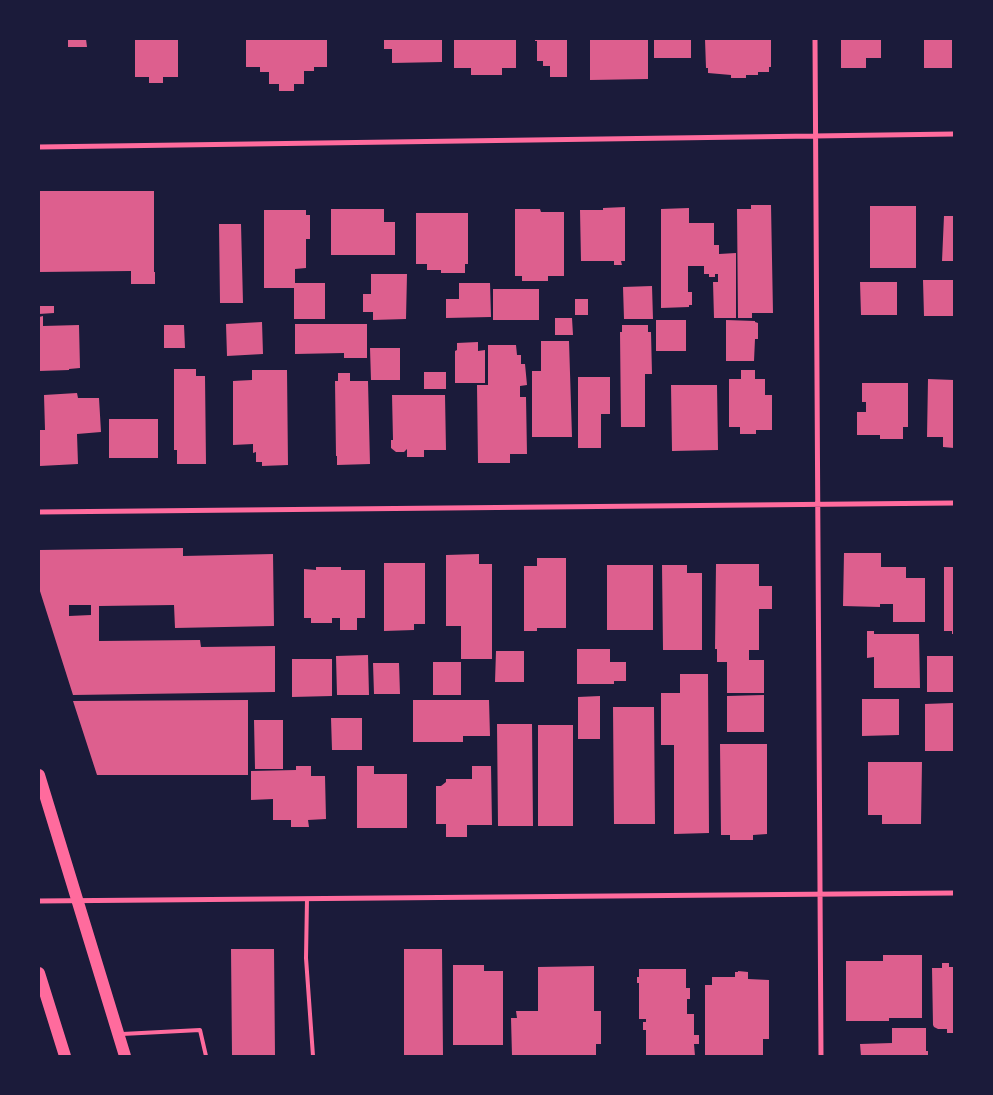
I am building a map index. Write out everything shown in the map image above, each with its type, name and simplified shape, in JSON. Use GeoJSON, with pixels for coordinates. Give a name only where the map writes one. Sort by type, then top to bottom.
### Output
{"type":"FeatureCollection","features":[{"type":"Feature","properties":{"kind":"main road"},"geometry":{"type":"LineString","coordinates":[[39,775],[125,1056]]}},
{"type":"Feature","properties":{"kind":"main road"},"geometry":{"type":"LineString","coordinates":[[39,972],[65,1056]]}},
{"type":"Feature","properties":{"kind":"street"},"geometry":{"type":"LineString","coordinates":[[815,39],[821,1056]]}},
{"type":"Feature","properties":{"kind":"street"},"geometry":{"type":"LineString","coordinates":[[39,147],[954,134]]}},
{"type":"Feature","properties":{"kind":"street"},"geometry":{"type":"LineString","coordinates":[[39,512],[954,503]]}},
{"type":"Feature","properties":{"kind":"street"},"geometry":{"type":"LineString","coordinates":[[39,901],[954,893]]}},
{"type":"Feature","properties":{"kind":"lane"},"geometry":{"type":"LineString","coordinates":[[307,899],[306,958],[313,1056]]}},
{"type":"Feature","properties":{"kind":"lane"},"geometry":{"type":"LineString","coordinates":[[118,1034],[200,1030],[206,1056]]}},
{"type":"Feature","properties":{"kind":"building"},"geometry":{"type":"Polygon","coordinates":[[[68,39],[86,39],[87,47],[68,47],[68,39]]]}},
{"type":"Feature","properties":{"kind":"building"},"geometry":{"type":"Polygon","coordinates":[[[135,39],[178,39],[178,77],[163,77],[163,83],[149,83],[149,77],[135,77],[135,39]]]}},
{"type":"Feature","properties":{"kind":"building"},"geometry":{"type":"Polygon","coordinates":[[[246,39],[327,39],[327,67],[314,67],[314,71],[304,71],[304,84],[294,84],[294,91],[279,91],[279,84],[269,84],[269,72],[260,72],[260,67],[246,67],[246,39]]]}},
{"type":"Feature","properties":{"kind":"building"},"geometry":{"type":"Polygon","coordinates":[[[384,39],[442,39],[442,62],[392,63],[392,49],[384,49],[384,39]]]}},
{"type":"Feature","properties":{"kind":"building"},"geometry":{"type":"Polygon","coordinates":[[[454,39],[516,39],[516,68],[502,68],[502,75],[471,75],[471,68],[454,68],[454,39]]]}},
{"type":"Feature","properties":{"kind":"building"},"geometry":{"type":"Polygon","coordinates":[[[535,39],[567,39],[567,77],[550,77],[550,66],[543,66],[543,61],[537,61],[537,41],[535,39]]]}},
{"type":"Feature","properties":{"kind":"building"},"geometry":{"type":"Polygon","coordinates":[[[590,39],[648,39],[648,79],[590,80],[590,39]]]}},
{"type":"Feature","properties":{"kind":"building"},"geometry":{"type":"Polygon","coordinates":[[[654,39],[691,39],[691,58],[654,58],[654,39]]]}},
{"type":"Feature","properties":{"kind":"building"},"geometry":{"type":"Polygon","coordinates":[[[705,39],[771,39],[771,67],[769,67],[769,72],[758,72],[758,75],[746,75],[746,78],[731,78],[731,75],[708,73],[708,68],[706,68],[705,39]]]}},
{"type":"Feature","properties":{"kind":"building"},"geometry":{"type":"Polygon","coordinates":[[[841,39],[881,39],[881,58],[866,58],[866,68],[841,68],[841,39]]]}},
{"type":"Feature","properties":{"kind":"building"},"geometry":{"type":"Polygon","coordinates":[[[924,39],[952,39],[952,68],[924,68],[924,39]]]}},
{"type":"Feature","properties":{"kind":"building"},"geometry":{"type":"Polygon","coordinates":[[[39,191],[154,191],[155,284],[131,284],[131,271],[39,272],[39,191]]]}},
{"type":"Feature","properties":{"kind":"building"},"geometry":{"type":"Polygon","coordinates":[[[751,205],[771,205],[773,313],[752,313],[752,318],[738,318],[737,209],[751,209],[751,205]]]}},
{"type":"Feature","properties":{"kind":"building"},"geometry":{"type":"Polygon","coordinates":[[[870,206],[916,206],[916,268],[870,268],[870,206]]]}},
{"type":"Feature","properties":{"kind":"building"},"geometry":{"type":"Polygon","coordinates":[[[625,207],[625,261],[621,261],[622,265],[614,265],[614,261],[581,261],[580,210],[603,210],[603,208],[625,207]]]}},
{"type":"Feature","properties":{"kind":"building"},"geometry":{"type":"Polygon","coordinates":[[[689,208],[689,223],[714,223],[714,245],[719,245],[719,254],[736,253],[736,318],[714,318],[713,282],[718,282],[718,274],[715,274],[715,277],[709,277],[709,274],[704,274],[704,266],[688,266],[688,292],[692,292],[692,305],[689,305],[689,307],[661,308],[661,209],[689,208]]]}},
{"type":"Feature","properties":{"kind":"building"},"geometry":{"type":"Polygon","coordinates":[[[331,209],[384,209],[384,222],[395,222],[395,255],[331,255],[331,209]]]}},
{"type":"Feature","properties":{"kind":"building"},"geometry":{"type":"Polygon","coordinates":[[[515,209],[540,209],[541,212],[564,212],[564,276],[548,276],[548,281],[522,281],[522,276],[515,276],[515,209]]]}},
{"type":"Feature","properties":{"kind":"building"},"geometry":{"type":"Polygon","coordinates":[[[264,210],[306,210],[306,215],[310,215],[310,239],[306,239],[306,268],[295,269],[295,283],[325,283],[325,319],[294,319],[294,288],[264,288],[264,210]]]}},
{"type":"Feature","properties":{"kind":"building"},"geometry":{"type":"Polygon","coordinates":[[[416,213],[468,213],[468,264],[465,264],[465,273],[441,273],[441,270],[427,270],[427,264],[416,264],[416,213]]]}},
{"type":"Feature","properties":{"kind":"building"},"geometry":{"type":"Polygon","coordinates":[[[944,216],[954,216],[954,261],[942,261],[944,216]]]}},
{"type":"Feature","properties":{"kind":"building"},"geometry":{"type":"Polygon","coordinates":[[[219,224],[241,224],[243,303],[220,303],[219,224]]]}},
{"type":"Feature","properties":{"kind":"building"},"geometry":{"type":"Polygon","coordinates":[[[371,274],[407,274],[406,319],[373,320],[373,312],[363,312],[363,294],[371,294],[371,274]]]}},
{"type":"Feature","properties":{"kind":"building"},"geometry":{"type":"Polygon","coordinates":[[[923,280],[954,280],[954,316],[924,316],[923,280]]]}},
{"type":"Feature","properties":{"kind":"building"},"geometry":{"type":"Polygon","coordinates":[[[860,282],[897,282],[897,315],[861,315],[860,282]]]}},
{"type":"Feature","properties":{"kind":"building"},"geometry":{"type":"Polygon","coordinates":[[[459,283],[490,283],[491,317],[446,318],[446,299],[459,299],[459,283]]]}},
{"type":"Feature","properties":{"kind":"building"},"geometry":{"type":"Polygon","coordinates":[[[652,286],[653,319],[624,319],[623,287],[652,286]]]}},
{"type":"Feature","properties":{"kind":"building"},"geometry":{"type":"Polygon","coordinates":[[[493,289],[539,289],[539,320],[493,320],[493,289]]]}},
{"type":"Feature","properties":{"kind":"building"},"geometry":{"type":"Polygon","coordinates":[[[575,299],[588,299],[588,315],[575,315],[575,299]]]}},
{"type":"Feature","properties":{"kind":"building"},"geometry":{"type":"Polygon","coordinates":[[[39,306],[54,306],[54,313],[39,314],[39,306]]]}},
{"type":"Feature","properties":{"kind":"building"},"geometry":{"type":"Polygon","coordinates":[[[43,316],[43,326],[79,325],[80,368],[39,371],[39,317],[43,316]]]}},
{"type":"Feature","properties":{"kind":"building"},"geometry":{"type":"Polygon","coordinates":[[[555,318],[572,318],[573,335],[555,335],[555,318]]]}},
{"type":"Feature","properties":{"kind":"building"},"geometry":{"type":"Polygon","coordinates":[[[656,320],[686,320],[686,351],[656,351],[656,320]]]}},
{"type":"Feature","properties":{"kind":"building"},"geometry":{"type":"Polygon","coordinates":[[[726,320],[755,321],[758,323],[758,339],[755,339],[754,361],[726,361],[726,320]]]}},
{"type":"Feature","properties":{"kind":"building"},"geometry":{"type":"Polygon","coordinates":[[[262,322],[263,354],[227,356],[226,324],[262,322]]]}},
{"type":"Feature","properties":{"kind":"building"},"geometry":{"type":"Polygon","coordinates":[[[295,324],[367,324],[367,358],[344,358],[344,353],[295,354],[295,324]]]}},
{"type":"Feature","properties":{"kind":"building"},"geometry":{"type":"Polygon","coordinates":[[[164,325],[184,325],[185,348],[164,348],[164,325]]]}},
{"type":"Feature","properties":{"kind":"building"},"geometry":{"type":"Polygon","coordinates":[[[622,325],[648,325],[648,332],[651,332],[652,374],[645,374],[645,427],[621,427],[620,332],[622,332],[622,325]]]}},
{"type":"Feature","properties":{"kind":"building"},"geometry":{"type":"Polygon","coordinates":[[[541,341],[569,341],[572,437],[532,437],[532,371],[541,371],[541,341]]]}},
{"type":"Feature","properties":{"kind":"building"},"geometry":{"type":"Polygon","coordinates":[[[478,342],[478,351],[485,350],[485,383],[455,383],[455,351],[457,350],[457,343],[478,342]]]}},
{"type":"Feature","properties":{"kind":"building"},"geometry":{"type":"Polygon","coordinates":[[[488,345],[516,345],[517,355],[521,355],[521,364],[525,364],[527,385],[520,386],[520,397],[526,397],[527,454],[510,454],[510,463],[478,463],[477,385],[488,385],[488,345]]]}},
{"type":"Feature","properties":{"kind":"building"},"geometry":{"type":"Polygon","coordinates":[[[370,348],[400,348],[400,380],[371,380],[370,348]]]}},
{"type":"Feature","properties":{"kind":"building"},"geometry":{"type":"Polygon","coordinates":[[[174,369],[196,369],[196,376],[205,376],[206,464],[177,464],[177,450],[174,450],[174,369]]]}},
{"type":"Feature","properties":{"kind":"building"},"geometry":{"type":"Polygon","coordinates":[[[252,370],[287,370],[288,465],[262,466],[262,462],[256,462],[256,452],[253,453],[253,444],[233,445],[233,381],[252,380],[252,370]]]}},
{"type":"Feature","properties":{"kind":"building"},"geometry":{"type":"Polygon","coordinates":[[[741,370],[755,370],[755,379],[765,379],[765,395],[772,395],[772,430],[756,430],[756,434],[740,434],[740,427],[729,427],[729,379],[741,379],[741,370]]]}},
{"type":"Feature","properties":{"kind":"building"},"geometry":{"type":"Polygon","coordinates":[[[424,372],[446,372],[446,389],[424,389],[424,372]]]}},
{"type":"Feature","properties":{"kind":"building"},"geometry":{"type":"Polygon","coordinates":[[[338,373],[350,373],[350,381],[368,381],[370,464],[337,465],[335,381],[338,381],[338,373]]]}},
{"type":"Feature","properties":{"kind":"building"},"geometry":{"type":"Polygon","coordinates":[[[578,377],[610,377],[610,414],[601,414],[601,448],[578,448],[578,377]]]}},
{"type":"Feature","properties":{"kind":"building"},"geometry":{"type":"Polygon","coordinates":[[[928,379],[954,380],[954,448],[943,447],[943,437],[927,437],[928,379]]]}},
{"type":"Feature","properties":{"kind":"building"},"geometry":{"type":"Polygon","coordinates":[[[862,383],[908,383],[908,427],[903,427],[903,439],[880,439],[880,435],[857,435],[857,412],[866,412],[866,402],[862,402],[862,383]]]}},
{"type":"Feature","properties":{"kind":"building"},"geometry":{"type":"Polygon","coordinates":[[[671,385],[717,385],[718,450],[672,451],[671,385]]]}},
{"type":"Feature","properties":{"kind":"building"},"geometry":{"type":"Polygon","coordinates":[[[77,393],[78,398],[99,398],[101,432],[77,434],[78,464],[40,466],[39,430],[45,430],[44,395],[77,393]]]}},
{"type":"Feature","properties":{"kind":"building"},"geometry":{"type":"Polygon","coordinates":[[[392,395],[445,395],[446,450],[424,450],[424,457],[407,457],[407,449],[404,452],[396,452],[391,448],[391,440],[393,440],[392,395]]]}},
{"type":"Feature","properties":{"kind":"building"},"geometry":{"type":"Polygon","coordinates":[[[109,419],[158,419],[158,458],[109,458],[109,419]]]}},
{"type":"Feature","properties":{"kind":"building"},"geometry":{"type":"Polygon","coordinates":[[[183,548],[183,556],[273,554],[274,626],[175,628],[174,605],[99,606],[99,641],[200,640],[201,647],[275,646],[275,692],[73,695],[39,588],[39,550],[183,548]],[[69,605],[69,616],[91,615],[91,605],[69,605]]]}},
{"type":"Feature","properties":{"kind":"building"},"geometry":{"type":"Polygon","coordinates":[[[844,553],[881,553],[881,567],[906,567],[906,578],[925,578],[925,622],[893,622],[893,604],[880,604],[880,607],[843,606],[844,553]]]}},
{"type":"Feature","properties":{"kind":"building"},"geometry":{"type":"Polygon","coordinates":[[[479,554],[479,564],[492,564],[492,659],[461,659],[461,626],[446,626],[446,555],[479,554]]]}},
{"type":"Feature","properties":{"kind":"building"},"geometry":{"type":"Polygon","coordinates":[[[537,558],[566,558],[566,628],[537,628],[537,631],[524,631],[524,566],[537,566],[537,558]]]}},
{"type":"Feature","properties":{"kind":"building"},"geometry":{"type":"Polygon","coordinates":[[[384,563],[425,563],[425,624],[414,624],[414,630],[384,631],[384,563]]]}},
{"type":"Feature","properties":{"kind":"building"},"geometry":{"type":"Polygon","coordinates":[[[716,564],[759,564],[759,586],[772,586],[772,609],[759,609],[759,650],[749,650],[749,660],[764,660],[764,693],[727,693],[727,662],[717,662],[717,649],[715,649],[716,564]]]}},
{"type":"Feature","properties":{"kind":"building"},"geometry":{"type":"Polygon","coordinates":[[[607,565],[653,565],[653,630],[607,630],[607,565]]]}},
{"type":"Feature","properties":{"kind":"building"},"geometry":{"type":"Polygon","coordinates":[[[662,565],[687,565],[687,573],[702,573],[702,650],[663,650],[662,565]]]}},
{"type":"Feature","properties":{"kind":"building"},"geometry":{"type":"Polygon","coordinates":[[[316,567],[341,567],[341,570],[365,570],[365,618],[357,618],[357,630],[340,630],[340,618],[332,618],[332,623],[311,623],[311,618],[304,618],[304,569],[316,570],[316,567]]]}},
{"type":"Feature","properties":{"kind":"building"},"geometry":{"type":"Polygon","coordinates":[[[944,567],[954,567],[954,634],[952,634],[952,631],[944,631],[944,567]]]}},
{"type":"Feature","properties":{"kind":"building"},"geometry":{"type":"Polygon","coordinates":[[[867,631],[874,631],[874,634],[919,634],[920,688],[874,688],[874,657],[867,658],[867,631]]]}},
{"type":"Feature","properties":{"kind":"building"},"geometry":{"type":"Polygon","coordinates":[[[577,649],[610,649],[610,662],[626,662],[626,681],[614,681],[614,684],[577,684],[577,649]]]}},
{"type":"Feature","properties":{"kind":"building"},"geometry":{"type":"Polygon","coordinates":[[[496,651],[524,651],[524,682],[495,682],[496,651]]]}},
{"type":"Feature","properties":{"kind":"building"},"geometry":{"type":"Polygon","coordinates":[[[368,655],[369,695],[337,695],[336,656],[368,655]]]}},
{"type":"Feature","properties":{"kind":"building"},"geometry":{"type":"Polygon","coordinates":[[[927,656],[954,656],[954,692],[927,692],[927,656]]]}},
{"type":"Feature","properties":{"kind":"building"},"geometry":{"type":"Polygon","coordinates":[[[292,659],[332,659],[332,696],[292,697],[292,659]]]}},
{"type":"Feature","properties":{"kind":"building"},"geometry":{"type":"Polygon","coordinates":[[[433,662],[461,662],[461,695],[433,695],[433,662]]]}},
{"type":"Feature","properties":{"kind":"building"},"geometry":{"type":"Polygon","coordinates":[[[373,663],[399,663],[400,694],[374,694],[373,663]]]}},
{"type":"Feature","properties":{"kind":"building"},"geometry":{"type":"Polygon","coordinates":[[[680,674],[708,674],[709,833],[674,834],[674,745],[661,745],[661,693],[680,693],[680,674]]]}},
{"type":"Feature","properties":{"kind":"building"},"geometry":{"type":"Polygon","coordinates":[[[764,695],[764,732],[727,732],[727,696],[764,695]]]}},
{"type":"Feature","properties":{"kind":"building"},"geometry":{"type":"Polygon","coordinates":[[[600,696],[600,739],[578,739],[578,697],[600,696]]]}},
{"type":"Feature","properties":{"kind":"building"},"geometry":{"type":"Polygon","coordinates":[[[862,699],[899,699],[899,735],[862,736],[862,699]]]}},
{"type":"Feature","properties":{"kind":"building"},"geometry":{"type":"Polygon","coordinates":[[[248,700],[248,775],[97,775],[73,701],[248,700]]]}},
{"type":"Feature","properties":{"kind":"building"},"geometry":{"type":"Polygon","coordinates":[[[413,700],[489,700],[490,736],[463,736],[463,742],[413,742],[413,700]]]}},
{"type":"Feature","properties":{"kind":"building"},"geometry":{"type":"Polygon","coordinates":[[[953,703],[954,751],[925,751],[925,704],[953,703]]]}},
{"type":"Feature","properties":{"kind":"building"},"geometry":{"type":"Polygon","coordinates":[[[613,707],[654,707],[655,824],[614,824],[613,707]]]}},
{"type":"Feature","properties":{"kind":"building"},"geometry":{"type":"Polygon","coordinates":[[[331,718],[362,718],[362,750],[332,750],[331,718]]]}},
{"type":"Feature","properties":{"kind":"building"},"geometry":{"type":"Polygon","coordinates":[[[254,720],[283,720],[283,769],[255,769],[254,720]]]}},
{"type":"Feature","properties":{"kind":"building"},"geometry":{"type":"Polygon","coordinates":[[[497,724],[532,724],[533,826],[498,826],[497,724]]]}},
{"type":"Feature","properties":{"kind":"building"},"geometry":{"type":"Polygon","coordinates":[[[538,725],[573,725],[573,826],[538,826],[538,725]]]}},
{"type":"Feature","properties":{"kind":"building"},"geometry":{"type":"Polygon","coordinates":[[[720,744],[767,744],[767,834],[753,835],[753,840],[730,840],[730,835],[721,835],[720,744]]]}},
{"type":"Feature","properties":{"kind":"building"},"geometry":{"type":"Polygon","coordinates":[[[868,762],[922,762],[921,824],[882,824],[882,815],[868,815],[868,762]]]}},
{"type":"Feature","properties":{"kind":"building"},"geometry":{"type":"Polygon","coordinates":[[[296,766],[311,766],[311,776],[325,776],[326,819],[308,820],[309,827],[291,827],[291,820],[273,820],[273,799],[251,800],[251,771],[296,770],[296,766]]]}},
{"type":"Feature","properties":{"kind":"building"},"geometry":{"type":"Polygon","coordinates":[[[357,766],[374,766],[374,774],[407,774],[407,828],[357,828],[357,766]]]}},
{"type":"Feature","properties":{"kind":"building"},"geometry":{"type":"Polygon","coordinates":[[[472,766],[491,766],[492,825],[467,825],[467,837],[446,837],[446,824],[436,824],[436,786],[441,786],[446,782],[446,779],[472,779],[472,766]]]}},
{"type":"Feature","properties":{"kind":"building"},"geometry":{"type":"Polygon","coordinates":[[[231,949],[274,949],[275,1056],[232,1056],[231,949]]]}},
{"type":"Feature","properties":{"kind":"building"},"geometry":{"type":"Polygon","coordinates":[[[404,949],[442,949],[443,1056],[404,1056],[404,949]]]}},
{"type":"Feature","properties":{"kind":"building"},"geometry":{"type":"Polygon","coordinates":[[[883,955],[922,955],[922,1018],[889,1018],[889,1021],[846,1021],[846,961],[883,961],[883,955]]]}},
{"type":"Feature","properties":{"kind":"building"},"geometry":{"type":"Polygon","coordinates":[[[942,963],[949,963],[949,967],[954,967],[954,1033],[947,1033],[947,1029],[938,1029],[933,1025],[932,968],[942,968],[942,963]]]}},
{"type":"Feature","properties":{"kind":"building"},"geometry":{"type":"Polygon","coordinates":[[[453,965],[484,965],[484,971],[503,971],[503,1045],[453,1045],[453,965]]]}},
{"type":"Feature","properties":{"kind":"building"},"geometry":{"type":"Polygon","coordinates":[[[594,966],[594,1011],[601,1011],[601,1044],[596,1044],[596,1056],[512,1056],[511,1018],[517,1018],[516,1011],[538,1011],[538,967],[594,966]]]}},
{"type":"Feature","properties":{"kind":"building"},"geometry":{"type":"Polygon","coordinates":[[[639,969],[686,969],[686,988],[690,988],[690,999],[687,999],[687,1014],[694,1014],[694,1035],[699,1035],[699,1044],[694,1044],[695,1056],[646,1056],[646,1030],[643,1030],[643,1022],[646,1022],[646,1019],[639,1019],[639,983],[637,983],[637,977],[639,977],[639,969]]]}},
{"type":"Feature","properties":{"kind":"building"},"geometry":{"type":"Polygon","coordinates":[[[735,972],[748,972],[748,979],[769,980],[769,1039],[763,1039],[763,1056],[705,1056],[705,985],[712,985],[712,977],[735,977],[735,972]]]}},
{"type":"Feature","properties":{"kind":"building"},"geometry":{"type":"Polygon","coordinates":[[[892,1028],[926,1028],[926,1051],[928,1051],[928,1056],[861,1056],[860,1044],[892,1043],[892,1028]]]}}]}
